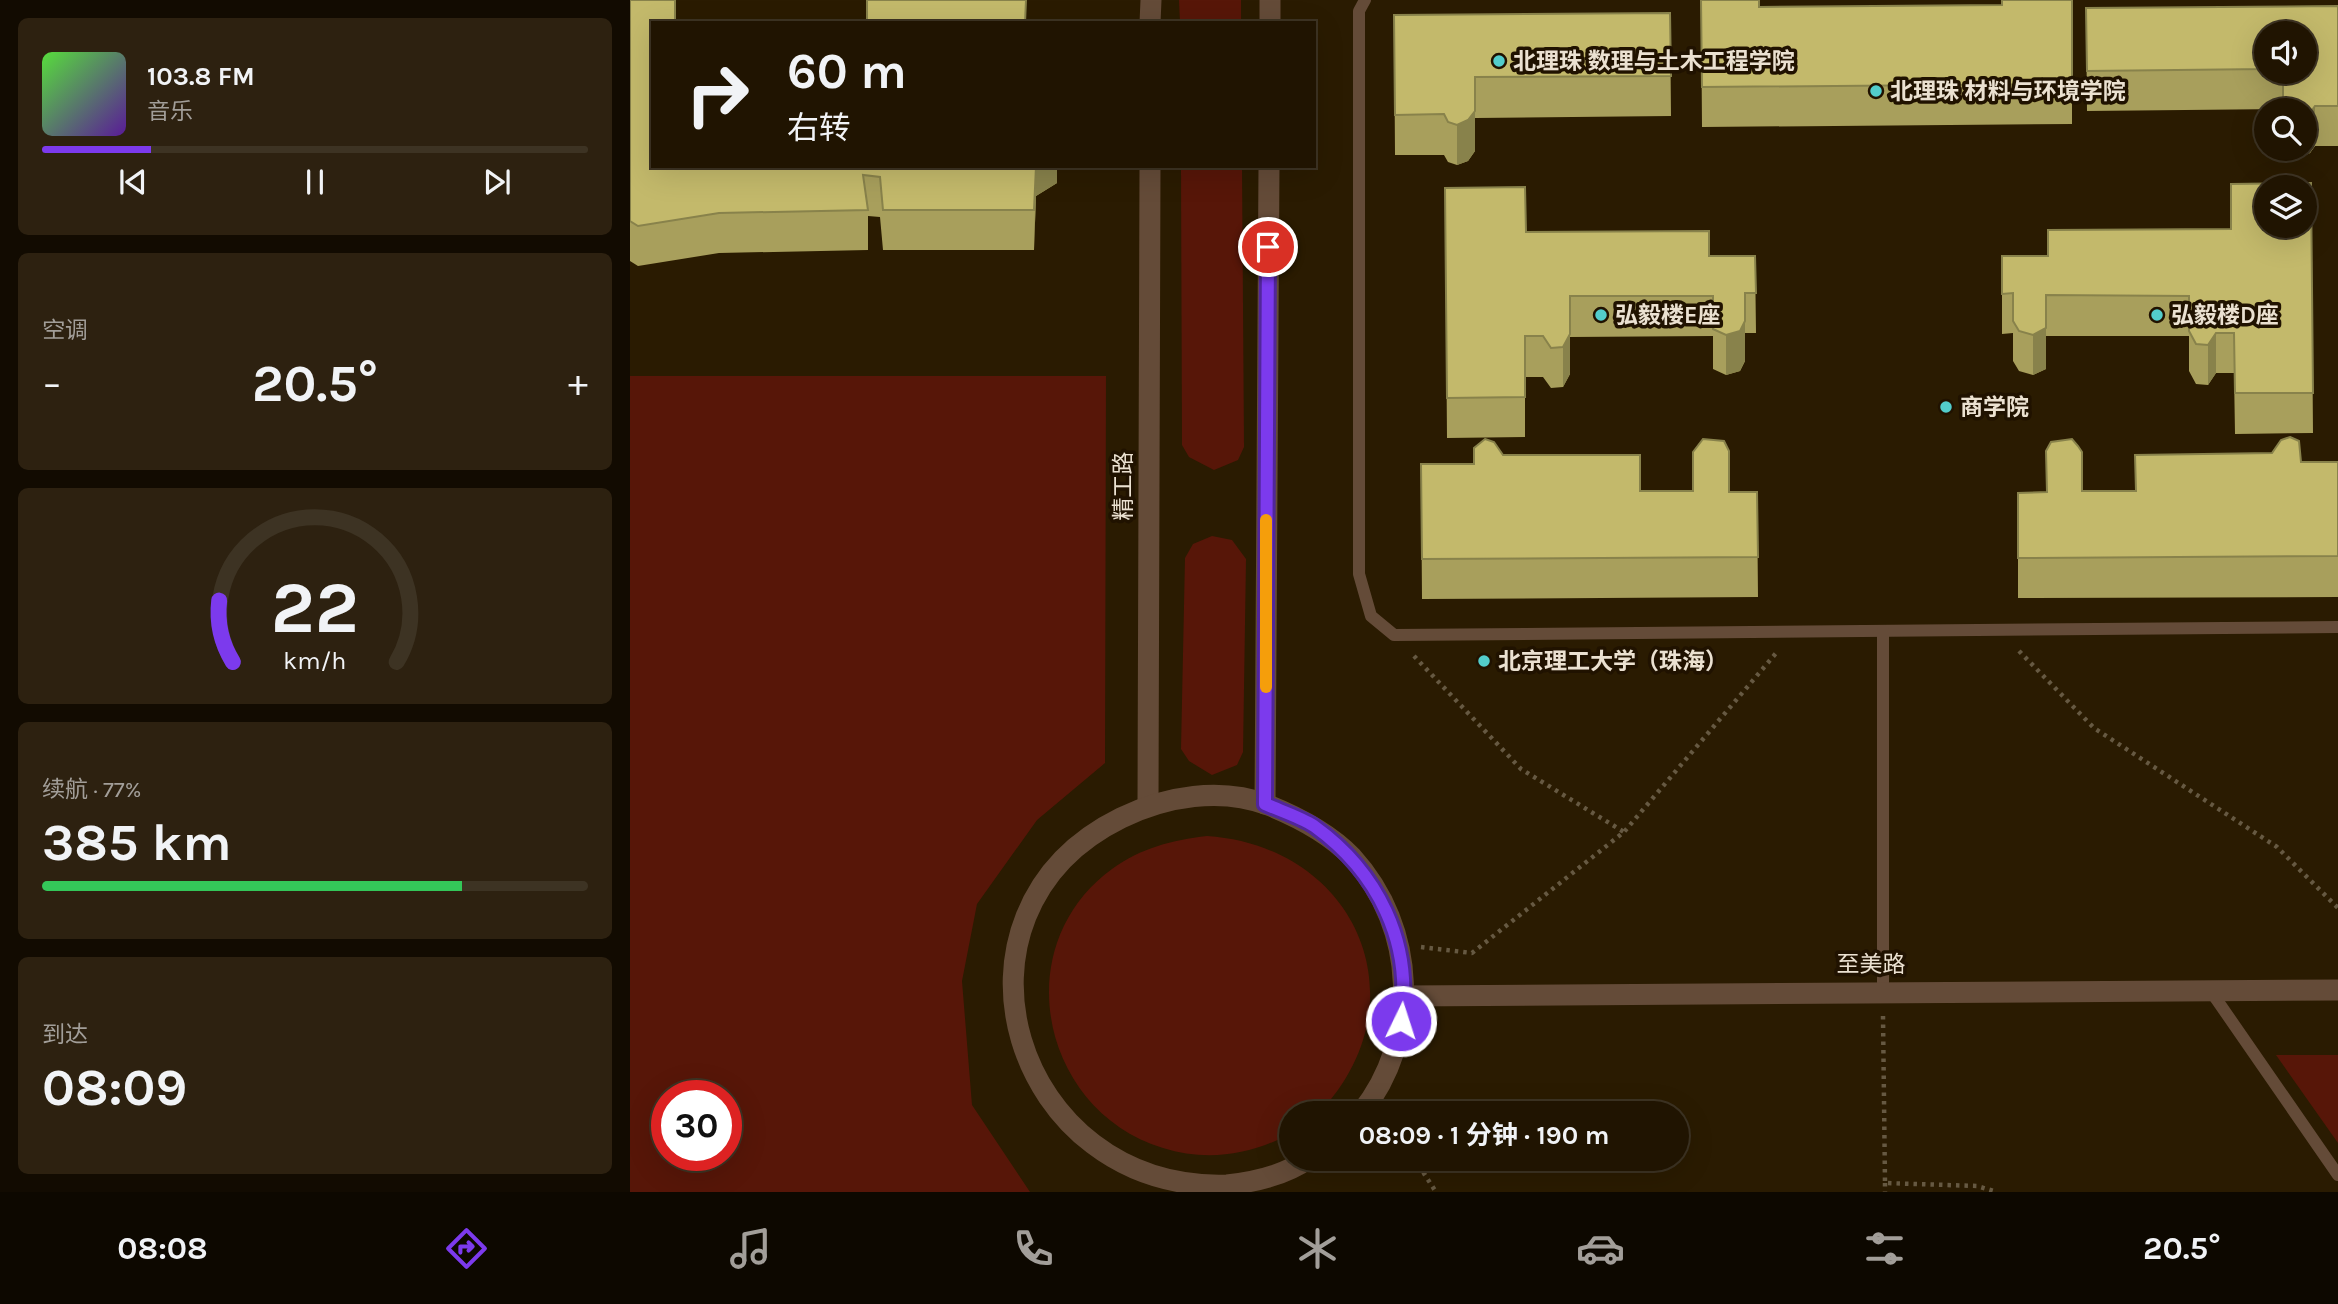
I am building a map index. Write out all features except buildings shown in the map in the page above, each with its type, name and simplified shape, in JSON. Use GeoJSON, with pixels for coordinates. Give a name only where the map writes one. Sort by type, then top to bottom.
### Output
{"type":"FeatureCollection","features":[{"type":"Feature","properties":{"kind":"street"},"geometry":{"type":"LineString","coordinates":[[1150,0],[1150,21]]}},
{"type":"Feature","properties":{"kind":"street"},"geometry":{"type":"LineString","coordinates":[[1270,0],[1270,21]]}},
{"type":"Feature","properties":{"kind":"street","name":"精工路"},"geometry":{"type":"LineString","coordinates":[[1148,805],[1150,168]]}},
{"type":"Feature","properties":{"kind":"street"},"geometry":{"type":"LineString","coordinates":[[1265,804],[1269,168]]}},
{"type":"Feature","properties":{"kind":"street"},"geometry":{"type":"LineString","coordinates":[[1279,1171],[1253,1182],[1202,1189],[1148,1178],[1099,1154],[1058,1117],[1029,1071],[1013,1018],[1013,964],[1029,912],[1058,865],[1099,829],[1148,805],[1187,797],[1226,796],[1265,804],[1312,825],[1351,857],[1381,898],[1400,945],[1405,996],[1397,1046],[1370,1101]]}},
{"type":"Feature","properties":{"kind":"street","name":"至美路"},"geometry":{"type":"LineString","coordinates":[[1405,996],[1883,990],[2338,990]]}},
{"type":"Feature","properties":{"kind":"lane"},"geometry":{"type":"LineString","coordinates":[[1365,0],[1359,11],[1359,574],[1371,616],[1394,635],[2338,627]]}},
{"type":"Feature","properties":{"kind":"lane"},"geometry":{"type":"LineString","coordinates":[[1883,631],[1883,990]]}},
{"type":"Feature","properties":{"kind":"lane"},"geometry":{"type":"LineString","coordinates":[[2210,990],[2338,1175]]}},
{"type":"Feature","properties":{"kind":"path"},"geometry":{"type":"LineString","coordinates":[[1998,630],[2094,728],[2277,847],[2338,908]]}},
{"type":"Feature","properties":{"kind":"path"},"geometry":{"type":"LineString","coordinates":[[1400,945],[1472,953],[1624,832],[1795,632]]}},
{"type":"Feature","properties":{"kind":"path"},"geometry":{"type":"LineString","coordinates":[[1394,635],[1521,769],[1624,832]]}},
{"type":"Feature","properties":{"kind":"path"},"geometry":{"type":"LineString","coordinates":[[1883,990],[1885,1192]]}},
{"type":"Feature","properties":{"kind":"path"},"geometry":{"type":"LineString","coordinates":[[1422,1171],[1436,1192]]}},
{"type":"Feature","properties":{"kind":"path"},"geometry":{"type":"LineString","coordinates":[[1885,1183],[1978,1186],[1997,1192]]}},
{"type":"Feature","properties":{"kind":"shaded area"},"geometry":{"type":"Polygon","coordinates":[[[1179,0],[1241,0],[1241,21],[1180,21],[1179,0]]]}},
{"type":"Feature","properties":{"kind":"shaded area"},"geometry":{"type":"Polygon","coordinates":[[[1181,168],[1242,168],[1244,447],[1238,460],[1214,470],[1189,457],[1182,445],[1181,168]]]}},
{"type":"Feature","properties":{"kind":"shaded area"},"geometry":{"type":"Polygon","coordinates":[[[630,376],[1106,376],[1105,763],[1037,820],[977,904],[962,981],[972,1105],[1030,1192],[630,1192],[630,376]]]}},
{"type":"Feature","properties":{"kind":"shaded area"},"geometry":{"type":"Polygon","coordinates":[[[1212,536],[1232,540],[1246,559],[1243,752],[1237,765],[1212,775],[1189,761],[1181,749],[1185,558],[1193,544],[1212,536]]]}},
{"type":"Feature","properties":{"kind":"shaded area"},"geometry":{"type":"Polygon","coordinates":[[[1207,836],[1259,846],[1302,868],[1336,899],[1359,936],[1369,979],[1367,1024],[1351,1069],[1328,1101],[1279,1101],[1279,1139],[1261,1147],[1229,1154],[1196,1155],[1180,1152],[1163,1148],[1121,1129],[1089,1100],[1065,1064],[1052,1023],[1049,981],[1058,940],[1079,902],[1112,869],[1123,862],[1157,846],[1207,836]]]}},
{"type":"Feature","properties":{"kind":"shaded area"},"geometry":{"type":"Polygon","coordinates":[[[2276,1055],[2338,1055],[2338,1143],[2276,1055]]]}},
{"type":"Feature","properties":{"kind":"slow traffic"},"geometry":{"type":"LineString","coordinates":[[1266,520],[1266,687]]}},
{"type":"Feature","properties":{"kind":"place","name":"北理珠 数理与土木工程学院"},"geometry":{"type":"Point","coordinates":[1499,61]}},
{"type":"Feature","properties":{"kind":"place","name":"北理珠 材料与环境学院"},"geometry":{"type":"Point","coordinates":[1876,91]}},
{"type":"Feature","properties":{"kind":"place","name":"弘毅楼E座"},"geometry":{"type":"Point","coordinates":[1601,315]}},
{"type":"Feature","properties":{"kind":"place","name":"弘毅楼D座"},"geometry":{"type":"Point","coordinates":[2157,315]}},
{"type":"Feature","properties":{"kind":"place","name":"商学院"},"geometry":{"type":"Point","coordinates":[1946,407]}},
{"type":"Feature","properties":{"kind":"place","name":"北京理工大学（珠海）"},"geometry":{"type":"Point","coordinates":[1484,661]}},
{"type":"Feature","properties":{"kind":"route"},"geometry":{"type":"LineString","coordinates":[[1268,247],[1265,804],[1312,825],[1351,857],[1381,898],[1400,945],[1405,996],[1401,1021]]}}]}
